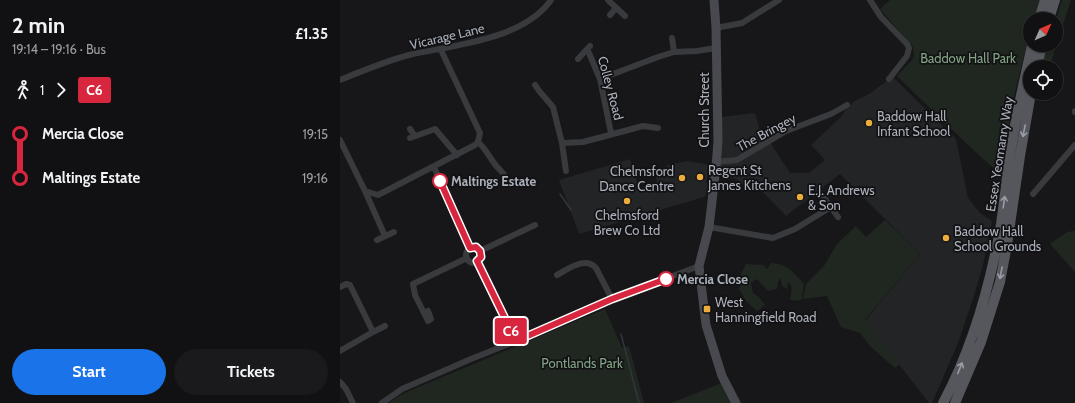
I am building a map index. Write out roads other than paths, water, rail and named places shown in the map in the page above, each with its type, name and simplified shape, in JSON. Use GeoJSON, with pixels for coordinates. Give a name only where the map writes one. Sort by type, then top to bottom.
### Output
{"type":"FeatureCollection","features":[{"type":"Feature","properties":{"kind":"main road"},"geometry":{"type":"LineString","coordinates":[[1041,12],[1045,0]]}},
{"type":"Feature","properties":{"kind":"main road"},"geometry":{"type":"LineString","coordinates":[[1051,12],[1055,0]]}},
{"type":"Feature","properties":{"kind":"main road","name":"Essex Yeomanry Way"},"geometry":{"type":"LineString","coordinates":[[943,403],[955,381],[976,328],[988,284],[1001,224],[1012,143],[1031,52]]}},
{"type":"Feature","properties":{"kind":"main road","name":"Essex Yeomanry Way"},"geometry":{"type":"LineString","coordinates":[[955,403],[981,342],[1000,282],[1020,156],[1031,100]]}},
{"type":"Feature","properties":{"kind":"street","name":"Vicarage Lane"},"geometry":{"type":"LineString","coordinates":[[340,80],[408,56],[441,50],[480,40],[516,28],[533,18],[551,0]]}},
{"type":"Feature","properties":{"kind":"street"},"geometry":{"type":"LineString","coordinates":[[608,0],[625,16]]}},
{"type":"Feature","properties":{"kind":"street","name":"Church Street"},"geometry":{"type":"LineString","coordinates":[[714,0],[718,127],[709,226],[699,266],[706,325],[722,376],[736,403]]}},
{"type":"Feature","properties":{"kind":"street"},"geometry":{"type":"LineString","coordinates":[[870,0],[881,17],[909,48],[907,56],[889,79]]}},
{"type":"Feature","properties":{"kind":"street"},"geometry":{"type":"LineString","coordinates":[[716,28],[742,23],[779,2]]}},
{"type":"Feature","properties":{"kind":"street"},"geometry":{"type":"LineString","coordinates":[[610,15],[616,8]]}},
{"type":"Feature","properties":{"kind":"street"},"geometry":{"type":"LineString","coordinates":[[672,38],[674,52]]}},
{"type":"Feature","properties":{"kind":"street","name":"Colley Road"},"geometry":{"type":"LineString","coordinates":[[578,60],[588,48],[600,79],[612,133]]}},
{"type":"Feature","properties":{"kind":"street"},"geometry":{"type":"LineString","coordinates":[[600,79],[674,52],[716,48]]}},
{"type":"Feature","properties":{"kind":"street"},"geometry":{"type":"LineString","coordinates":[[365,191],[378,195],[478,142],[480,133],[441,50]]}},
{"type":"Feature","properties":{"kind":"street"},"geometry":{"type":"LineString","coordinates":[[535,85],[553,107],[562,143],[566,171]]}},
{"type":"Feature","properties":{"kind":"street","name":"The Bringey"},"geometry":{"type":"LineString","coordinates":[[716,162],[737,160],[786,131],[831,114],[847,105]]}},
{"type":"Feature","properties":{"kind":"street"},"geometry":{"type":"LineString","coordinates":[[562,143],[582,142],[643,126],[658,128]]}},
{"type":"Feature","properties":{"kind":"street"},"geometry":{"type":"LineString","coordinates":[[410,129],[412,137],[435,129],[457,154]]}},
{"type":"Feature","properties":{"kind":"street"},"geometry":{"type":"LineString","coordinates":[[340,140],[386,236]]}},
{"type":"Feature","properties":{"kind":"street"},"geometry":{"type":"LineString","coordinates":[[478,142],[484,148],[495,165],[506,169],[506,178]]}},
{"type":"Feature","properties":{"kind":"street"},"geometry":{"type":"LineString","coordinates":[[1033,194],[1075,145]]}},
{"type":"Feature","properties":{"kind":"street"},"geometry":{"type":"LineString","coordinates":[[434,166],[470,248]]}},
{"type":"Feature","properties":{"kind":"street"},"geometry":{"type":"LineString","coordinates":[[822,194],[838,217]]}},
{"type":"Feature","properties":{"kind":"street"},"geometry":{"type":"LineString","coordinates":[[709,226],[772,235],[795,229],[831,207]]}},
{"type":"Feature","properties":{"kind":"street"},"geometry":{"type":"LineString","coordinates":[[480,251],[535,225]]}},
{"type":"Feature","properties":{"kind":"street"},"geometry":{"type":"LineString","coordinates":[[377,240],[394,232]]}},
{"type":"Feature","properties":{"kind":"street"},"geometry":{"type":"LineString","coordinates":[[476,247],[480,251],[481,257],[477,261],[471,262],[467,258],[466,252],[470,248],[476,247]]}},
{"type":"Feature","properties":{"kind":"street"},"geometry":{"type":"LineString","coordinates":[[424,313],[415,295],[413,284],[467,258]]}},
{"type":"Feature","properties":{"kind":"street"},"geometry":{"type":"LineString","coordinates":[[477,261],[516,341]]}},
{"type":"Feature","properties":{"kind":"street"},"geometry":{"type":"LineString","coordinates":[[557,274],[585,262],[593,264],[612,299]]}},
{"type":"Feature","properties":{"kind":"street"},"geometry":{"type":"LineString","coordinates":[[382,403],[394,393],[402,389],[471,359],[612,299],[699,266]]}},
{"type":"Feature","properties":{"kind":"street"},"geometry":{"type":"LineString","coordinates":[[340,287],[346,284],[350,285],[373,332]]}},
{"type":"Feature","properties":{"kind":"street"},"geometry":{"type":"LineString","coordinates":[[340,351],[385,326]]}},
{"type":"Feature","properties":{"kind":"street"},"geometry":{"type":"LineString","coordinates":[[340,382],[346,389],[353,403]]}},
{"type":"Feature","properties":{"kind":"waterway"},"geometry":{"type":"LineString","coordinates":[[560,194],[571,210]]}},
{"type":"Feature","properties":{"kind":"waterway"},"geometry":{"type":"LineString","coordinates":[[621,334],[639,403]]}},
{"type":"Feature","properties":{"kind":"place","name":"Baddow Hall Infant School"},"geometry":{"type":"Point","coordinates":[869,123]}},
{"type":"Feature","properties":{"kind":"place","name":"Regent St James Kitchens"},"geometry":{"type":"Point","coordinates":[700,177]}},
{"type":"Feature","properties":{"kind":"place","name":"Chelmsford Dance Centre"},"geometry":{"type":"Point","coordinates":[682,178]}},
{"type":"Feature","properties":{"kind":"place","name":"Maltings Estate"},"geometry":{"type":"Point","coordinates":[440,181]}},
{"type":"Feature","properties":{"kind":"place","name":"E.J. Andrews & Son"},"geometry":{"type":"Point","coordinates":[800,197]}},
{"type":"Feature","properties":{"kind":"place","name":"Chelmsford Brew Co Ltd"},"geometry":{"type":"Point","coordinates":[627,201]}},
{"type":"Feature","properties":{"kind":"place","name":"Baddow Hall School Grounds"},"geometry":{"type":"Point","coordinates":[946,238]}},
{"type":"Feature","properties":{"kind":"place","name":"Mercia Close"},"geometry":{"type":"Point","coordinates":[666,279]}},
{"type":"Feature","properties":{"kind":"place","name":"West Hanningfield Road"},"geometry":{"type":"Point","coordinates":[707,309]}},
{"type":"Feature","properties":{"kind":"park label","name":"Baddow Hall Park"},"geometry":{"type":"Point","coordinates":[968,58]}},
{"type":"Feature","properties":{"kind":"park label","name":"Pontlands Park"},"geometry":{"type":"Point","coordinates":[582,363]}}]}
